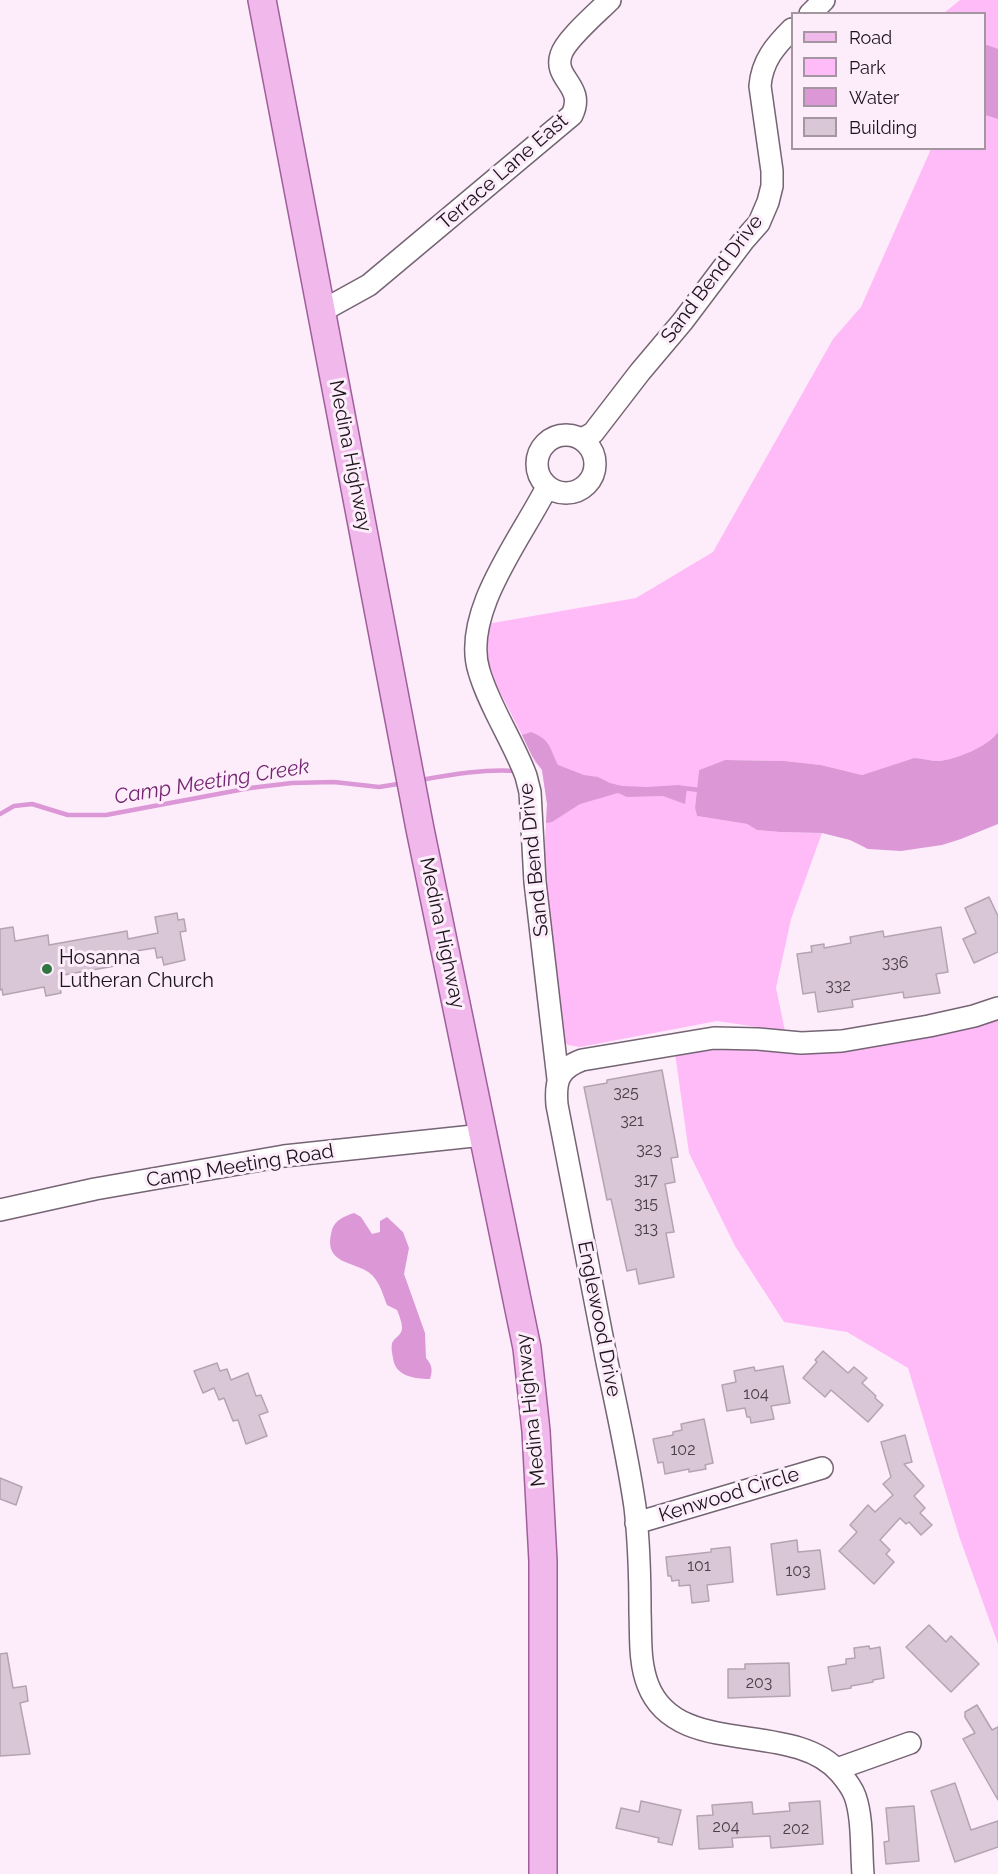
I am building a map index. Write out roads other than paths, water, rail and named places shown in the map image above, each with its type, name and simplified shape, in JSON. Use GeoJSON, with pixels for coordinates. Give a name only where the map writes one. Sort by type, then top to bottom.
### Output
{"type":"FeatureCollection","features":[{"type":"Feature","properties":{"kind":"main road","name":"Medina Highway"},"geometry":{"type":"LineString","coordinates":[[262,0],[420,829],[527,1348],[536,1431],[543,1562],[543,1874]]}},
{"type":"Feature","properties":{"kind":"street","name":"Terrace Lane East"},"geometry":{"type":"LineString","coordinates":[[322,311],[369,285],[572,115],[576,106],[576,98],[562,73],[559,63],[561,53],[610,0]]}},
{"type":"Feature","properties":{"kind":"street"},"geometry":{"type":"LineString","coordinates":[[812,12],[824,0]]}},
{"type":"Feature","properties":{"kind":"street","name":"Sand Bend Drive"},"geometry":{"type":"LineString","coordinates":[[582,439],[593,433],[759,223],[772,186],[760,86],[761,76],[768,56],[791,30]]}},
{"type":"Feature","properties":{"kind":"street"},"geometry":{"type":"LineString","coordinates":[[563,435],[582,439],[594,454],[596,464],[590,482],[583,489],[574,492],[565,494],[555,492],[540,480],[536,461],[539,451],[545,443],[563,435]]}},
{"type":"Feature","properties":{"kind":"street","name":"Sand Bend Drive"},"geometry":{"type":"LineString","coordinates":[[547,487],[502,566],[486,602],[476,633],[476,657],[478,670],[526,776],[530,792],[535,872],[558,1079]]}},
{"type":"Feature","properties":{"kind":"street"},"geometry":{"type":"LineString","coordinates":[[558,1079],[568,1065],[582,1060],[714,1038],[801,1043],[842,1041],[929,1026],[998,1008]]}},
{"type":"Feature","properties":{"kind":"street","name":"Englewood Drive"},"geometry":{"type":"LineString","coordinates":[[558,1079],[555,1089],[557,1105],[631,1480],[639,1563],[642,1661],[648,1686],[657,1701],[674,1718],[691,1726],[777,1743],[818,1754],[837,1769],[855,1796],[859,1816],[863,1874]]}},
{"type":"Feature","properties":{"kind":"street","name":"Camp Meeting Road"},"geometry":{"type":"LineString","coordinates":[[0,1210],[95,1189],[284,1156],[483,1135]]}},
{"type":"Feature","properties":{"kind":"street","name":"Kenwood Circle"},"geometry":{"type":"LineString","coordinates":[[636,1523],[822,1468]]}},
{"type":"Feature","properties":{"kind":"street"},"geometry":{"type":"LineString","coordinates":[[837,1769],[910,1743]]}},
{"type":"Feature","properties":{"kind":"water"},"geometry":{"type":"Polygon","coordinates":[[[986,45],[998,49],[998,119],[986,115],[986,45]]]}},
{"type":"Feature","properties":{"kind":"water"},"geometry":{"type":"Polygon","coordinates":[[[531,732],[546,741],[558,765],[622,786],[679,785],[687,787],[685,804],[663,796],[627,797],[618,793],[580,804],[552,822],[546,823],[547,804],[542,770],[522,735],[531,732]]]}},
{"type":"Feature","properties":{"kind":"water"},"geometry":{"type":"Polygon","coordinates":[[[998,732],[998,824],[942,845],[901,851],[868,849],[850,840],[822,833],[757,830],[747,824],[697,816],[695,808],[699,770],[725,760],[785,761],[821,765],[862,775],[914,758],[938,761],[953,758],[980,747],[998,732]]]}},
{"type":"Feature","properties":{"kind":"water"},"geometry":{"type":"Polygon","coordinates":[[[354,1213],[361,1217],[372,1234],[380,1232],[380,1221],[387,1217],[403,1232],[409,1248],[404,1274],[425,1333],[426,1358],[431,1368],[430,1379],[412,1377],[397,1369],[392,1354],[392,1343],[402,1330],[402,1323],[397,1310],[387,1305],[372,1275],[337,1257],[332,1252],[330,1244],[334,1226],[342,1218],[354,1213]]]}},
{"type":"Feature","properties":{"kind":"waterway","name":"Camp Meeting Creek"},"geometry":{"type":"LineString","coordinates":[[421,780],[469,772],[517,771]]}},
{"type":"Feature","properties":{"kind":"waterway","name":"Camp Meeting Creek"},"geometry":{"type":"LineString","coordinates":[[0,814],[14,806],[32,804],[68,815],[106,815],[250,788],[292,783],[334,782],[379,787],[404,783]]}},
{"type":"Feature","properties":{"kind":"waterway","name":"Camp Meeting Creek"},"geometry":{"type":"LineString","coordinates":[[682,788],[700,790]]}},
{"type":"Feature","properties":{"kind":"place","name":"Hosanna Lutheran Church"},"geometry":{"type":"Point","coordinates":[47,969]}}]}
